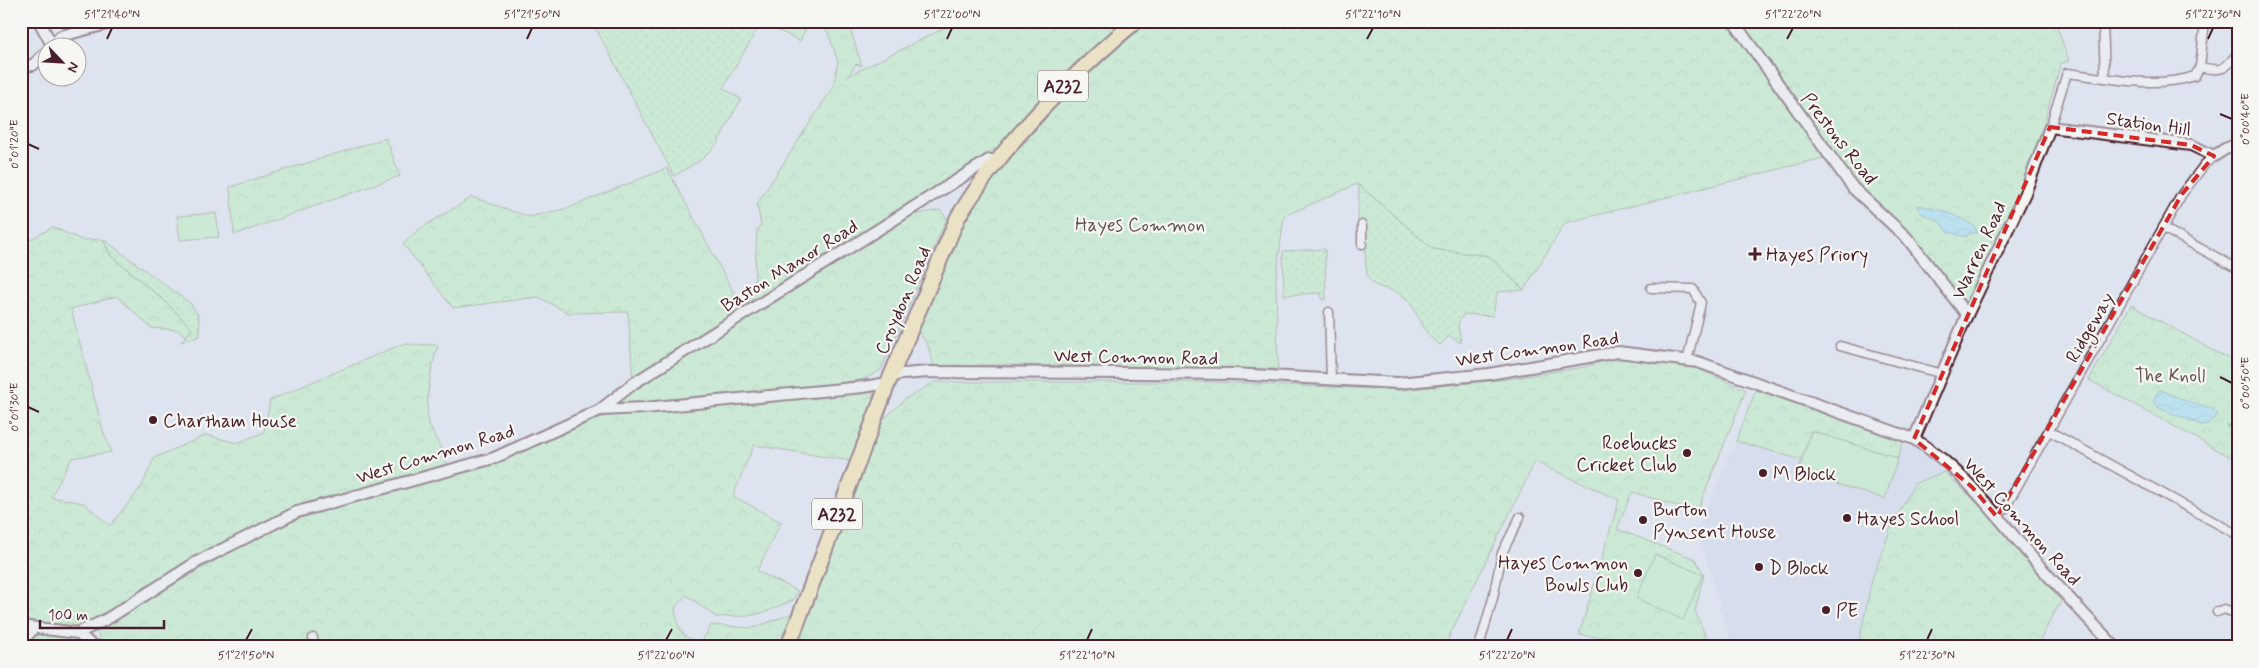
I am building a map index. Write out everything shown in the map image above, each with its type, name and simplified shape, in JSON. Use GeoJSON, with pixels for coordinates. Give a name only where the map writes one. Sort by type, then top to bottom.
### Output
{"type":"FeatureCollection","features":[{"type":"Feature","properties":{"kind":"highway","name":"Croydon Road"},"geometry":{"type":"LineString","coordinates":[[788,647],[889,379],[953,228],[972,195],[1075,73],[1136,21]]}},
{"type":"Feature","properties":{"kind":"street"},"geometry":{"type":"LineString","coordinates":[[39,21],[46,38]]}},
{"type":"Feature","properties":{"kind":"street"},"geometry":{"type":"LineString","coordinates":[[60,38],[67,34],[118,21]]}},
{"type":"Feature","properties":{"kind":"street","name":"Prestons Road"},"geometry":{"type":"LineString","coordinates":[[1733,21],[1853,188],[1907,238],[1967,315]]}},
{"type":"Feature","properties":{"kind":"street"},"geometry":{"type":"LineString","coordinates":[[2103,21],[2105,78],[2151,82],[2179,81],[2195,76],[2200,67],[2205,21]]}},
{"type":"Feature","properties":{"kind":"street"},"geometry":{"type":"LineString","coordinates":[[2200,67],[2217,71],[2225,68],[2238,53]]}},
{"type":"Feature","properties":{"kind":"street"},"geometry":{"type":"LineString","coordinates":[[21,66],[33,65],[38,60]]}},
{"type":"Feature","properties":{"kind":"street","name":"Warren Road"},"geometry":{"type":"LineString","coordinates":[[1914,439],[1967,315],[2025,194],[2050,127],[2067,73],[2105,78]]}},
{"type":"Feature","properties":{"kind":"street","name":"Station Hill"},"geometry":{"type":"LineString","coordinates":[[2050,127],[2191,145],[2214,156]]}},
{"type":"Feature","properties":{"kind":"street"},"geometry":{"type":"LineString","coordinates":[[2214,156],[2238,144]]}},
{"type":"Feature","properties":{"kind":"street","name":"Ridgeway"},"geometry":{"type":"LineString","coordinates":[[1997,517],[2005,508],[2191,181],[2214,156]]}},
{"type":"Feature","properties":{"kind":"street","name":"Baston Manor Road"},"geometry":{"type":"LineString","coordinates":[[600,410],[634,383],[990,160],[1000,160]]}},
{"type":"Feature","properties":{"kind":"street"},"geometry":{"type":"LineString","coordinates":[[1362,225],[1362,244]]}},
{"type":"Feature","properties":{"kind":"street"},"geometry":{"type":"LineString","coordinates":[[2163,228],[2238,269]]}},
{"type":"Feature","properties":{"kind":"street"},"geometry":{"type":"LineString","coordinates":[[1651,288],[1693,289],[1702,303],[1687,360]]}},
{"type":"Feature","properties":{"kind":"street"},"geometry":{"type":"LineString","coordinates":[[1329,312],[1330,380]]}},
{"type":"Feature","properties":{"kind":"street"},"geometry":{"type":"LineString","coordinates":[[1840,346],[1943,374]]}},
{"type":"Feature","properties":{"kind":"street","name":"West Common Road"},"geometry":{"type":"LineString","coordinates":[[78,633],[107,618],[197,562],[297,512],[494,458],[600,410],[644,408],[863,387],[889,379],[928,372],[1234,374],[1398,383],[1489,374],[1618,352],[1698,362],[1914,439],[1952,467],[1972,487],[2115,647]]}},
{"type":"Feature","properties":{"kind":"street"},"geometry":{"type":"LineString","coordinates":[[2049,431],[2238,535]]}},
{"type":"Feature","properties":{"kind":"street"},"geometry":{"type":"LineString","coordinates":[[1479,647],[1493,598],[1502,553],[1520,518]]}},
{"type":"Feature","properties":{"kind":"street"},"geometry":{"type":"LineString","coordinates":[[2217,612],[2224,609],[2238,614]]}},
{"type":"Feature","properties":{"kind":"street"},"geometry":{"type":"LineString","coordinates":[[21,626],[78,633],[90,644],[97,647]]}},
{"type":"Feature","properties":{"kind":"street"},"geometry":{"type":"LineString","coordinates":[[28,647],[25,638],[34,628]]}},
{"type":"Feature","properties":{"kind":"street"},"geometry":{"type":"LineString","coordinates":[[21,642],[28,647]]}},
{"type":"Feature","properties":{"kind":"highlighted area"},"geometry":{"type":"Polygon","coordinates":[[[2050,127],[2191,145],[2214,156],[2182,194],[1997,517],[1972,487],[1914,439],[2050,127]]]}},
{"type":"Feature","properties":{"kind":"shaded area","name":"Hayes School"},"geometry":{"type":"Polygon","coordinates":[[[1756,394],[1918,450],[1944,472],[1981,506],[2061,601],[2036,647],[1732,647],[1697,530],[1756,394]]]}},
{"type":"Feature","properties":{"kind":"green space"},"geometry":{"type":"Polygon","coordinates":[[[592,21],[762,21],[723,88],[741,99],[717,144],[701,160],[674,176],[592,21]]]}},
{"type":"Feature","properties":{"kind":"green space"},"geometry":{"type":"Polygon","coordinates":[[[767,21],[801,21],[808,24],[800,41],[765,24],[767,21]]]}},
{"type":"Feature","properties":{"kind":"green space"},"geometry":{"type":"Polygon","coordinates":[[[815,21],[848,22],[862,66],[856,64],[848,76],[958,21],[1127,21],[1079,59],[998,147],[751,305],[748,299],[754,293],[757,230],[761,225],[757,204],[833,87],[838,62],[828,32],[815,21]]]}},
{"type":"Feature","properties":{"kind":"green space","name":"Hayes Common"},"geometry":{"type":"Polygon","coordinates":[[[1147,21],[2055,21],[2069,61],[2061,63],[2037,148],[1968,305],[1917,245],[1857,186],[1835,155],[1565,223],[1524,290],[1489,256],[1433,249],[1359,185],[1355,185],[1284,216],[1276,280],[1278,369],[1007,365],[934,366],[928,346],[917,328],[961,225],[980,194],[1083,75],[1147,21]]]}},
{"type":"Feature","properties":{"kind":"green space"},"geometry":{"type":"Polygon","coordinates":[[[386,138],[400,176],[234,235],[230,187],[386,138]]]}},
{"type":"Feature","properties":{"kind":"green space"},"geometry":{"type":"Polygon","coordinates":[[[667,168],[743,310],[633,379],[628,312],[568,313],[539,297],[453,308],[403,244],[418,230],[472,197],[529,217],[568,208],[667,168]]]}},
{"type":"Feature","properties":{"kind":"green space"},"geometry":{"type":"Polygon","coordinates":[[[1359,185],[1433,249],[1489,256],[1524,290],[1497,292],[1493,316],[1464,314],[1458,323],[1461,343],[1449,336],[1440,345],[1428,334],[1413,308],[1403,296],[1372,283],[1369,279],[1365,260],[1366,224],[1358,224],[1359,185]]]}},
{"type":"Feature","properties":{"kind":"green space"},"geometry":{"type":"Polygon","coordinates":[[[940,210],[947,218],[881,370],[865,379],[821,386],[701,396],[641,405],[605,406],[661,373],[911,215],[940,210]]]}},
{"type":"Feature","properties":{"kind":"green space"},"geometry":{"type":"Polygon","coordinates":[[[216,213],[219,237],[180,240],[177,216],[216,213]]]}},
{"type":"Feature","properties":{"kind":"green space"},"geometry":{"type":"Polygon","coordinates":[[[53,227],[82,240],[103,239],[110,255],[165,301],[192,329],[186,336],[178,330],[151,328],[117,296],[71,309],[102,427],[111,452],[72,458],[51,497],[84,503],[110,526],[142,486],[154,458],[206,435],[237,443],[264,432],[270,400],[402,344],[438,345],[433,361],[427,410],[429,423],[447,464],[294,507],[195,557],[116,608],[77,626],[21,620],[22,244],[53,227]]]}},
{"type":"Feature","properties":{"kind":"green space"},"geometry":{"type":"Polygon","coordinates":[[[103,239],[191,304],[199,317],[200,336],[181,342],[192,329],[165,301],[110,255],[103,239]]]}},
{"type":"Feature","properties":{"kind":"green space"},"geometry":{"type":"Polygon","coordinates":[[[1325,249],[1326,299],[1322,300],[1321,293],[1284,295],[1283,251],[1325,249]]]}},
{"type":"Feature","properties":{"kind":"green space","name":"The Knoll"},"geometry":{"type":"Polygon","coordinates":[[[2131,305],[2238,364],[2238,461],[2089,380],[2131,305]]]}},
{"type":"Feature","properties":{"kind":"green space"},"geometry":{"type":"Polygon","coordinates":[[[1618,357],[1696,368],[1746,390],[1697,512],[1632,492],[1617,529],[1695,559],[1704,574],[1695,611],[1710,647],[1689,647],[1579,635],[1619,500],[1535,462],[1444,647],[796,647],[854,488],[881,422],[905,399],[935,382],[1212,382],[1401,390],[1507,379],[1584,367],[1618,357]]]}},
{"type":"Feature","properties":{"kind":"green space"},"geometry":{"type":"Polygon","coordinates":[[[864,389],[873,393],[873,401],[850,461],[754,445],[733,496],[781,522],[757,571],[798,591],[793,600],[766,612],[748,616],[716,617],[686,595],[675,608],[679,627],[689,638],[701,643],[711,625],[753,628],[793,613],[781,647],[251,647],[112,644],[101,642],[96,629],[253,539],[299,517],[495,461],[548,440],[581,422],[607,416],[864,389]]]}},
{"type":"Feature","properties":{"kind":"green space"},"geometry":{"type":"Polygon","coordinates":[[[1756,390],[1903,442],[1898,458],[1811,431],[1802,460],[1736,441],[1756,390]]]}},
{"type":"Feature","properties":{"kind":"green space"},"geometry":{"type":"Polygon","coordinates":[[[1811,431],[1898,458],[1885,499],[1798,472],[1811,431]]]}},
{"type":"Feature","properties":{"kind":"green space"},"geometry":{"type":"Polygon","coordinates":[[[1944,472],[1981,506],[2061,601],[2036,647],[1863,647],[1859,642],[1872,579],[1891,527],[1915,483],[1944,472]]]}},
{"type":"Feature","properties":{"kind":"green space"},"geometry":{"type":"Polygon","coordinates":[[[1655,554],[1703,575],[1683,620],[1636,598],[1655,554]]]}},
{"type":"Feature","properties":{"kind":"green space"},"geometry":{"type":"Polygon","coordinates":[[[35,632],[73,637],[82,647],[35,647],[29,636],[35,632]]]}},
{"type":"Feature","properties":{"kind":"water"},"geometry":{"type":"Polygon","coordinates":[[[1916,205],[1955,216],[1975,227],[1977,233],[1969,233],[1967,237],[1947,232],[1940,222],[1921,213],[1916,205]]]}},
{"type":"Feature","properties":{"kind":"water"},"geometry":{"type":"Polygon","coordinates":[[[2161,390],[2186,401],[2212,408],[2218,415],[2208,424],[2201,425],[2161,409],[2153,401],[2158,391],[2161,390]]]}},
{"type":"Feature","properties":{"kind":"waterway"},"geometry":{"type":"LineString","coordinates":[[2227,425],[2238,435]]}},
{"type":"Feature","properties":{"kind":"place","name":"Hayes Priory"},"geometry":{"type":"Point","coordinates":[1755,254]}},
{"type":"Feature","properties":{"kind":"place","name":"Chartham House"},"geometry":{"type":"Point","coordinates":[153,420]}},
{"type":"Feature","properties":{"kind":"place","name":"Roebucks Cricket Club"},"geometry":{"type":"Point","coordinates":[1687,453]}},
{"type":"Feature","properties":{"kind":"place","name":"M Block"},"geometry":{"type":"Point","coordinates":[1763,473]}},
{"type":"Feature","properties":{"kind":"place","name":"Hayes School"},"geometry":{"type":"Point","coordinates":[1847,518]}},
{"type":"Feature","properties":{"kind":"place","name":"Burton Pynsent House"},"geometry":{"type":"Point","coordinates":[1643,520]}},
{"type":"Feature","properties":{"kind":"place","name":"D Block"},"geometry":{"type":"Point","coordinates":[1759,567]}},
{"type":"Feature","properties":{"kind":"place","name":"Hayes Common Bowls Club"},"geometry":{"type":"Point","coordinates":[1638,573]}},
{"type":"Feature","properties":{"kind":"place","name":"PE"},"geometry":{"type":"Point","coordinates":[1826,610]}}]}
